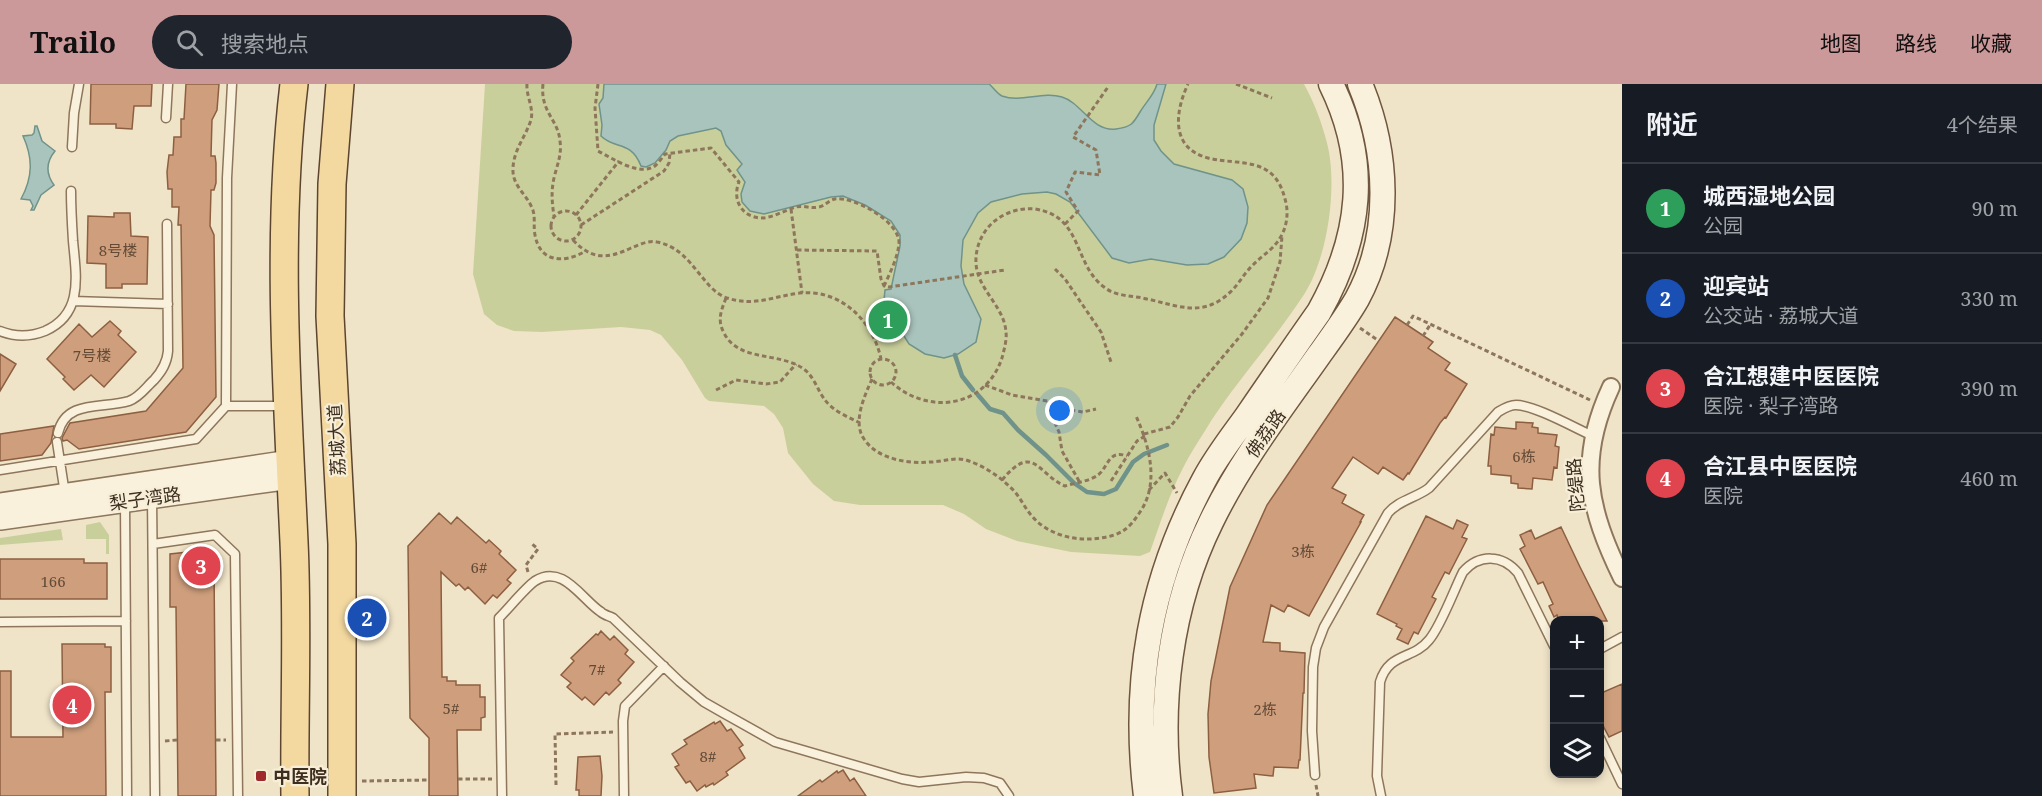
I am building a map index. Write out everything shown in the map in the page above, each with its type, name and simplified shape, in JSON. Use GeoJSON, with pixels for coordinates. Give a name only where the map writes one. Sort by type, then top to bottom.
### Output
{"type":"FeatureCollection","features":[{"type":"Feature","properties":{"kind":"main road"},"geometry":{"type":"LineString","coordinates":[[294,84],[286,181],[284,316],[294,545],[295,796]]}},
{"type":"Feature","properties":{"kind":"main road","name":"荔城大道"},"geometry":{"type":"LineString","coordinates":[[340,84],[332,184],[330,316],[342,544],[342,789]]}},
{"type":"Feature","properties":{"kind":"main road","name":"佛荔路"},"geometry":{"type":"LineString","coordinates":[[1146,796],[1141,740],[1142,683],[1154,607],[1170,555],[1204,479],[1319,312],[1332,289],[1348,249],[1355,211],[1356,167],[1346,121],[1331,84]]}},
{"type":"Feature","properties":{"kind":"main road","name":"佛荔路"},"geometry":{"type":"LineString","coordinates":[[1170,796],[1165,757],[1167,684],[1179,612],[1195,561],[1210,523],[1228,489],[1357,298],[1374,256],[1382,210],[1382,164],[1371,114],[1360,84]]}},
{"type":"Feature","properties":{"kind":"street","name":"陀缇路"},"geometry":{"type":"LineString","coordinates":[[1611,387],[1593,436],[1590,470],[1594,504],[1602,536],[1622,578]]}},
{"type":"Feature","properties":{"kind":"street","name":"梨子湾路"},"geometry":{"type":"LineString","coordinates":[[0,504],[65,494],[290,470]]}},
{"type":"Feature","properties":{"kind":"street","name":"梨子湾路"},"geometry":{"type":"LineString","coordinates":[[0,519],[125,501],[290,470]]}},
{"type":"Feature","properties":{"kind":"lane"},"geometry":{"type":"LineString","coordinates":[[72,147],[79,84]]}},
{"type":"Feature","properties":{"kind":"lane"},"geometry":{"type":"LineString","coordinates":[[166,118],[168,84]]}},
{"type":"Feature","properties":{"kind":"lane"},"geometry":{"type":"LineString","coordinates":[[0,470],[196,439],[226,406],[227,178],[232,84]]}},
{"type":"Feature","properties":{"kind":"lane"},"geometry":{"type":"LineString","coordinates":[[0,331],[21,336],[43,332],[62,319],[73,301],[77,282],[71,191]]}},
{"type":"Feature","properties":{"kind":"lane"},"geometry":{"type":"LineString","coordinates":[[65,494],[58,438],[61,424],[70,413],[84,408],[130,401],[161,372],[166,362],[168,351],[167,224]]}},
{"type":"Feature","properties":{"kind":"lane"},"geometry":{"type":"LineString","coordinates":[[73,301],[168,304]]}},
{"type":"Feature","properties":{"kind":"lane"},"geometry":{"type":"LineString","coordinates":[[1315,775],[1311,731],[1313,667],[1316,648],[1324,627],[1388,513],[1394,506],[1419,496],[1429,488],[1498,412],[1507,407],[1517,405],[1529,408],[1593,436]]}},
{"type":"Feature","properties":{"kind":"lane"},"geometry":{"type":"LineString","coordinates":[[226,406],[287,406]]}},
{"type":"Feature","properties":{"kind":"lane"},"geometry":{"type":"LineString","coordinates":[[152,496],[155,796]]}},
{"type":"Feature","properties":{"kind":"lane"},"geometry":{"type":"LineString","coordinates":[[125,501],[127,796]]}},
{"type":"Feature","properties":{"kind":"lane"},"geometry":{"type":"LineString","coordinates":[[153,543],[215,535],[235,554],[238,796]]}},
{"type":"Feature","properties":{"kind":"lane"},"geometry":{"type":"LineString","coordinates":[[1381,796],[1377,776],[1382,676],[1393,661],[1427,642],[1462,572],[1467,567],[1473,562],[1486,558],[1501,560],[1514,567],[1550,638]]}},
{"type":"Feature","properties":{"kind":"lane"},"geometry":{"type":"LineString","coordinates":[[502,796],[499,618],[535,581],[560,578],[569,583],[601,613],[614,618],[704,702],[775,742],[919,782],[966,777],[984,778],[1000,783],[1009,796]]}},
{"type":"Feature","properties":{"kind":"lane"},"geometry":{"type":"LineString","coordinates":[[0,622],[126,621]]}},
{"type":"Feature","properties":{"kind":"lane"},"geometry":{"type":"LineString","coordinates":[[1604,647],[1622,637]]}},
{"type":"Feature","properties":{"kind":"lane"},"geometry":{"type":"LineString","coordinates":[[624,796],[625,706],[664,666]]}},
{"type":"Feature","properties":{"kind":"lane"},"geometry":{"type":"LineString","coordinates":[[1604,748],[1622,784]]}},
{"type":"Feature","properties":{"kind":"path"},"geometry":{"type":"LineString","coordinates":[[522,84],[530,105],[531,119],[514,157],[513,173],[516,184],[534,210],[534,234],[538,247],[547,255],[560,260],[571,259],[584,252]]}},
{"type":"Feature","properties":{"kind":"path"},"geometry":{"type":"LineString","coordinates":[[526,92],[527,84]]}},
{"type":"Feature","properties":{"kind":"path"},"geometry":{"type":"LineString","coordinates":[[543,84],[544,105],[559,132],[561,144],[560,159],[553,180],[551,198],[554,216],[550,227],[556,238],[567,242],[573,240],[580,231],[581,225],[576,215],[565,211],[554,216]]}},
{"type":"Feature","properties":{"kind":"path"},"geometry":{"type":"LineString","coordinates":[[598,84],[595,108],[598,151],[639,170],[655,166],[665,154],[711,148],[739,182],[735,191],[736,201],[752,216],[761,218],[804,206],[820,207],[833,199],[844,199],[859,204],[886,221],[898,234],[899,243],[887,287]]}},
{"type":"Feature","properties":{"kind":"path"},"geometry":{"type":"LineString","coordinates":[[1110,481],[1137,441],[1170,427],[1178,417],[1190,396],[1242,334],[1268,298],[1280,262],[1282,236],[1287,218],[1282,189],[1270,174],[1252,164],[1206,158],[1191,150],[1183,140],[1178,127],[1177,115],[1188,84]]}},
{"type":"Feature","properties":{"kind":"path"},"geometry":{"type":"LineString","coordinates":[[1236,84],[1272,98]]}},
{"type":"Feature","properties":{"kind":"path"},"geometry":{"type":"LineString","coordinates":[[1065,224],[1078,211],[1066,192],[1075,172],[1100,175],[1096,150],[1073,137],[1108,87]]}},
{"type":"Feature","properties":{"kind":"path"},"geometry":{"type":"LineString","coordinates":[[581,225],[664,171],[669,163],[670,153]]}},
{"type":"Feature","properties":{"kind":"path"},"geometry":{"type":"LineString","coordinates":[[576,215],[619,161]]}},
{"type":"Feature","properties":{"kind":"path"},"geometry":{"type":"LineString","coordinates":[[891,381],[908,395],[939,403],[971,395],[996,372],[1007,334],[1004,321],[976,274],[976,259],[986,230],[1001,216],[1010,212],[1030,208],[1050,213],[1065,224],[1072,233],[1088,266],[1105,289],[1116,294],[1188,309],[1214,303],[1228,294],[1282,236]]}},
{"type":"Feature","properties":{"kind":"path"},"geometry":{"type":"LineString","coordinates":[[791,209],[802,293]]}},
{"type":"Feature","properties":{"kind":"path"},"geometry":{"type":"LineString","coordinates":[[573,240],[584,252],[592,255],[626,251],[642,243],[654,241],[669,246],[685,256],[715,290],[726,297],[752,302],[802,293],[834,299],[855,311],[863,319],[874,338],[880,359]]}},
{"type":"Feature","properties":{"kind":"path"},"geometry":{"type":"LineString","coordinates":[[797,250],[877,251],[881,279],[887,287]]}},
{"type":"Feature","properties":{"kind":"path"},"geometry":{"type":"LineString","coordinates":[[1055,269],[1065,279],[1101,332],[1111,362]]}},
{"type":"Feature","properties":{"kind":"path"},"geometry":{"type":"LineString","coordinates":[[887,287],[1005,270]]}},
{"type":"Feature","properties":{"kind":"path"},"geometry":{"type":"LineString","coordinates":[[726,297],[720,325],[728,341],[741,351],[796,363],[807,371],[826,402],[860,423]]}},
{"type":"Feature","properties":{"kind":"path"},"geometry":{"type":"LineString","coordinates":[[1407,325],[1413,316],[1589,400]]}},
{"type":"Feature","properties":{"kind":"path"},"geometry":{"type":"LineString","coordinates":[[1423,336],[1430,325]]}},
{"type":"Feature","properties":{"kind":"path"},"geometry":{"type":"LineString","coordinates":[[872,379],[881,384],[891,381],[895,377],[895,367],[888,360],[880,359],[872,365],[870,370],[872,379],[861,411],[860,423],[862,438],[871,448],[889,457],[907,461],[965,460],[991,471],[1016,493],[1032,516],[1050,531],[1067,537],[1090,540],[1115,536],[1130,526],[1143,509],[1151,483],[1150,463],[1145,436],[1136,416]]}},
{"type":"Feature","properties":{"kind":"path"},"geometry":{"type":"LineString","coordinates":[[716,390],[736,380],[766,384],[780,382],[796,363]]}},
{"type":"Feature","properties":{"kind":"path"},"geometry":{"type":"LineString","coordinates":[[984,385],[1012,395],[1049,400],[1070,410],[1083,412],[1096,410]]}},
{"type":"Feature","properties":{"kind":"path"},"geometry":{"type":"LineString","coordinates":[[1049,400],[1050,412],[1059,432],[1062,451],[1079,481]]}},
{"type":"Feature","properties":{"kind":"path"},"geometry":{"type":"LineString","coordinates":[[1002,481],[1015,466],[1025,462],[1033,463],[1045,470],[1065,486],[1097,476],[1104,465],[1119,454],[1127,456]]}},
{"type":"Feature","properties":{"kind":"path"},"geometry":{"type":"LineString","coordinates":[[1148,492],[1165,473],[1177,492]]}},
{"type":"Feature","properties":{"kind":"path"},"geometry":{"type":"LineString","coordinates":[[532,544],[538,549],[526,565],[527,571],[535,581]]}},
{"type":"Feature","properties":{"kind":"path"},"geometry":{"type":"LineString","coordinates":[[556,785],[555,734],[623,732]]}},
{"type":"Feature","properties":{"kind":"path"},"geometry":{"type":"LineString","coordinates":[[458,779],[502,779]]}},
{"type":"Feature","properties":{"kind":"path"},"geometry":{"type":"LineString","coordinates":[[342,789],[429,780]]}},
{"type":"Feature","properties":{"kind":"path"},"geometry":{"type":"LineString","coordinates":[[1313,796],[1318,795]]}},
{"type":"Feature","properties":{"kind":"green space"},"geometry":{"type":"Polygon","coordinates":[[[485,84],[1304,84],[1320,120],[1327,143],[1331,179],[1329,220],[1320,260],[1305,293],[1222,405],[1193,450],[1173,489],[1150,552],[1140,556],[1071,552],[1017,541],[986,529],[964,514],[943,505],[860,505],[834,501],[813,484],[788,453],[783,428],[774,414],[764,406],[709,401],[682,360],[661,335],[650,330],[621,327],[542,332],[514,331],[497,325],[484,314],[473,274],[485,84]]]}},
{"type":"Feature","properties":{"kind":"green space"},"geometry":{"type":"Polygon","coordinates":[[[100,522],[109,535],[109,554],[106,554],[106,539],[86,539],[86,525],[100,522]]]}},
{"type":"Feature","properties":{"kind":"green space"},"geometry":{"type":"Polygon","coordinates":[[[61,529],[63,540],[0,545],[0,538],[61,529]]]}},
{"type":"Feature","properties":{"kind":"water"},"geometry":{"type":"Polygon","coordinates":[[[604,84],[989,84],[1000,95],[1009,98],[1047,95],[1062,97],[1076,105],[1100,126],[1116,129],[1131,124],[1152,95],[1157,84],[1166,84],[1154,125],[1154,140],[1174,164],[1232,180],[1243,189],[1248,207],[1247,223],[1241,239],[1224,257],[1208,264],[1187,265],[1151,259],[1129,263],[1112,258],[1070,202],[1056,194],[1047,192],[1022,194],[991,202],[978,213],[963,240],[961,266],[964,284],[981,319],[976,342],[958,354],[944,358],[925,354],[909,344],[884,300],[885,290],[891,289],[900,246],[900,235],[891,221],[865,205],[843,196],[764,214],[750,211],[742,202],[741,194],[745,182],[737,170],[742,164],[726,145],[721,131],[716,128],[678,136],[670,141],[655,163],[646,167],[641,166],[628,149],[601,136],[599,104],[603,98],[604,84]]]}},
{"type":"Feature","properties":{"kind":"water"},"geometry":{"type":"Polygon","coordinates":[[[37,126],[42,141],[55,151],[48,168],[54,185],[41,195],[34,210],[31,210],[33,206],[30,200],[21,199],[30,175],[29,152],[23,136],[32,135],[37,126]]]}},
{"type":"Feature","properties":{"kind":"building"},"geometry":{"type":"Polygon","coordinates":[[[91,84],[152,84],[151,106],[134,106],[132,129],[116,128],[116,124],[90,124],[91,84]]]}},
{"type":"Feature","properties":{"kind":"building"},"geometry":{"type":"Polygon","coordinates":[[[186,84],[219,84],[217,110],[212,120],[211,156],[215,156],[216,183],[214,190],[211,190],[210,226],[214,235],[216,397],[186,432],[79,449],[67,440],[63,441],[62,438],[70,423],[146,411],[183,368],[181,225],[178,225],[179,207],[172,207],[172,189],[168,189],[167,172],[169,155],[173,155],[174,137],[181,137],[186,84]]]}},
{"type":"Feature","properties":{"kind":"building"},"geometry":{"type":"Polygon","coordinates":[[[114,213],[130,213],[131,236],[148,237],[147,284],[122,284],[122,288],[106,288],[106,264],[87,263],[88,216],[114,217],[114,213]]]}},
{"type":"Feature","properties":{"kind":"building"},"geometry":{"type":"Polygon","coordinates":[[[1395,317],[1433,342],[1428,348],[1450,363],[1445,370],[1467,384],[1403,480],[1383,467],[1378,474],[1353,457],[1332,488],[1346,495],[1342,503],[1364,515],[1361,522],[1309,616],[1288,605],[1284,612],[1271,605],[1263,642],[1280,643],[1280,651],[1305,653],[1298,768],[1274,767],[1273,776],[1254,774],[1256,788],[1214,793],[1209,757],[1208,714],[1211,681],[1230,587],[1267,505],[1395,317]]]}},
{"type":"Feature","properties":{"kind":"building"},"geometry":{"type":"Polygon","coordinates":[[[110,321],[121,331],[118,335],[136,352],[104,387],[91,375],[74,390],[47,359],[79,324],[92,337],[110,321]]]}},
{"type":"Feature","properties":{"kind":"building"},"geometry":{"type":"Polygon","coordinates":[[[0,354],[16,364],[0,391],[0,354]]]}},
{"type":"Feature","properties":{"kind":"building"},"geometry":{"type":"Polygon","coordinates":[[[1516,422],[1533,423],[1532,427],[1538,428],[1538,433],[1557,435],[1555,446],[1559,447],[1557,468],[1554,467],[1552,480],[1533,478],[1532,489],[1518,488],[1518,484],[1511,483],[1511,476],[1491,474],[1491,466],[1488,466],[1491,434],[1494,435],[1495,427],[1516,429],[1516,422]]]}},
{"type":"Feature","properties":{"kind":"building"},"geometry":{"type":"Polygon","coordinates":[[[54,426],[51,443],[42,455],[0,461],[0,434],[54,426]]]}},
{"type":"Feature","properties":{"kind":"building"},"geometry":{"type":"Polygon","coordinates":[[[439,513],[451,524],[457,517],[486,543],[489,540],[501,551],[499,554],[516,570],[507,580],[511,583],[497,598],[493,595],[485,604],[468,587],[465,590],[459,584],[456,586],[441,572],[442,677],[447,677],[447,681],[456,681],[456,685],[480,685],[480,697],[485,697],[485,717],[481,718],[481,730],[457,730],[458,796],[429,796],[429,738],[410,718],[408,546],[439,513]]]}},
{"type":"Feature","properties":{"kind":"building"},"geometry":{"type":"Polygon","coordinates":[[[1426,516],[1453,529],[1457,520],[1468,525],[1462,537],[1467,539],[1449,574],[1445,572],[1432,597],[1436,599],[1418,634],[1414,632],[1408,644],[1397,639],[1402,629],[1396,626],[1397,624],[1377,614],[1426,516]]]}},
{"type":"Feature","properties":{"kind":"building"},"geometry":{"type":"Polygon","coordinates":[[[1561,527],[1607,621],[1604,621],[1604,616],[1554,616],[1549,606],[1553,604],[1543,582],[1538,584],[1520,549],[1525,546],[1520,535],[1531,530],[1535,539],[1561,527]]]}},
{"type":"Feature","properties":{"kind":"building"},"geometry":{"type":"Polygon","coordinates":[[[197,551],[214,567],[216,796],[178,796],[176,607],[170,607],[170,554],[197,551]]]}},
{"type":"Feature","properties":{"kind":"building"},"geometry":{"type":"Polygon","coordinates":[[[0,559],[84,559],[84,563],[107,563],[107,599],[0,599],[0,559]]]}},
{"type":"Feature","properties":{"kind":"building"},"geometry":{"type":"Polygon","coordinates":[[[601,631],[610,640],[614,636],[628,650],[625,654],[634,662],[618,680],[621,683],[609,695],[606,692],[594,705],[585,697],[582,700],[567,687],[571,683],[561,675],[574,661],[571,658],[601,631]]]}},
{"type":"Feature","properties":{"kind":"building"},"geometry":{"type":"Polygon","coordinates":[[[62,644],[105,644],[105,647],[111,647],[111,692],[105,692],[106,796],[0,796],[0,671],[11,671],[11,737],[63,737],[62,644]]]}},
{"type":"Feature","properties":{"kind":"building"},"geometry":{"type":"Polygon","coordinates":[[[1622,684],[1622,731],[1609,737],[1604,728],[1604,692],[1622,684]]]}},
{"type":"Feature","properties":{"kind":"building"},"geometry":{"type":"Polygon","coordinates":[[[720,721],[727,731],[731,729],[743,745],[739,748],[745,758],[726,772],[728,775],[714,785],[713,783],[706,787],[705,785],[697,791],[690,781],[686,783],[675,767],[679,765],[672,754],[687,744],[684,740],[714,722],[715,724],[720,721]]]}},
{"type":"Feature","properties":{"kind":"building"},"geometry":{"type":"Polygon","coordinates":[[[600,756],[601,796],[579,796],[579,790],[576,790],[578,757],[600,756]]]}},
{"type":"Feature","properties":{"kind":"building"},"geometry":{"type":"Polygon","coordinates":[[[843,770],[850,781],[854,778],[866,796],[798,796],[820,780],[822,782],[837,771],[838,773],[843,770]]]}},
{"type":"Feature","properties":{"kind":"waterway"},"geometry":{"type":"LineString","coordinates":[[955,355],[962,376],[973,390]]}},
{"type":"Feature","properties":{"kind":"waterway"},"geometry":{"type":"LineString","coordinates":[[978,395],[990,409],[1003,413],[1074,483],[1087,492],[1104,494],[1116,489],[1133,462],[1144,454],[1167,445]]}},
{"type":"Feature","properties":{"kind":"place","name":"城西湿地公园"},"geometry":{"type":"Point","coordinates":[888,320]}},
{"type":"Feature","properties":{"kind":"place","name":"合江想建中医医院"},"geometry":{"type":"Point","coordinates":[201,566]}},
{"type":"Feature","properties":{"kind":"place","name":"迎宾站"},"geometry":{"type":"Point","coordinates":[367,618]}},
{"type":"Feature","properties":{"kind":"place","name":"合江县中医医院"},"geometry":{"type":"Point","coordinates":[72,705]}},
{"type":"Feature","properties":{"kind":"place","name":"中医院"},"geometry":{"type":"Point","coordinates":[261,776]}}]}
